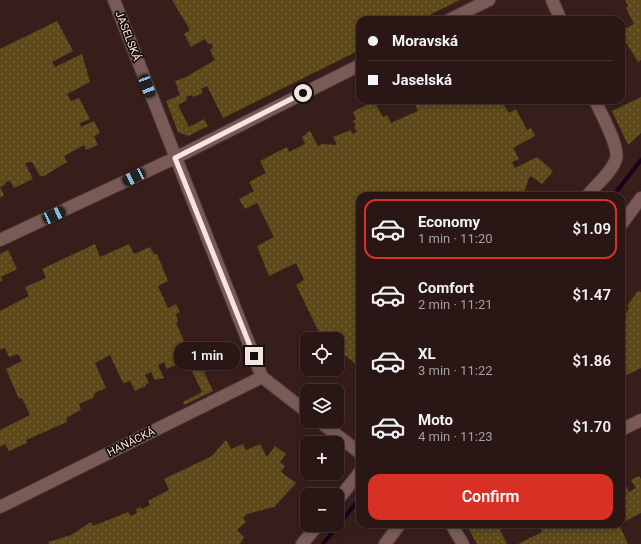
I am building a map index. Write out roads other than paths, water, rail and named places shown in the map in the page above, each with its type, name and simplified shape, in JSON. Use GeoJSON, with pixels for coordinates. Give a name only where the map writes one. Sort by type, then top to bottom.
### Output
{"type":"FeatureCollection","features":[{"type":"Feature","properties":{"kind":"street","name":"JASELSKÁ"},"geometry":{"type":"LineString","coordinates":[[114,0],[262,377]]}},
{"type":"Feature","properties":{"kind":"street"},"geometry":{"type":"LineString","coordinates":[[457,16],[489,0]]}},
{"type":"Feature","properties":{"kind":"street"},"geometry":{"type":"LineString","coordinates":[[552,0],[559,16]]}},
{"type":"Feature","properties":{"kind":"street"},"geometry":{"type":"LineString","coordinates":[[0,240],[175,158],[356,67]]}},
{"type":"Feature","properties":{"kind":"street"},"geometry":{"type":"LineString","coordinates":[[590,192],[616,160],[617,151],[597,104]]}},
{"type":"Feature","properties":{"kind":"street"},"geometry":{"type":"LineString","coordinates":[[625,220],[641,198]]}},
{"type":"Feature","properties":{"kind":"street"},"geometry":{"type":"LineString","coordinates":[[262,377],[300,407]]}},
{"type":"Feature","properties":{"kind":"street","name":"HANÁCKÁ"},"geometry":{"type":"LineString","coordinates":[[0,508],[262,377]]}},
{"type":"Feature","properties":{"kind":"street"},"geometry":{"type":"LineString","coordinates":[[625,428],[641,420]]}},
{"type":"Feature","properties":{"kind":"street"},"geometry":{"type":"LineString","coordinates":[[328,428],[356,450]]}},
{"type":"Feature","properties":{"kind":"street"},"geometry":{"type":"LineString","coordinates":[[344,492],[356,477]]}},
{"type":"Feature","properties":{"kind":"street"},"geometry":{"type":"LineString","coordinates":[[385,544],[397,528]]}},
{"type":"Feature","properties":{"kind":"street"},"geometry":{"type":"LineString","coordinates":[[452,528],[460,543]]}},
{"type":"Feature","properties":{"kind":"street"},"geometry":{"type":"LineString","coordinates":[[302,544],[312,532]]}},
{"type":"Feature","properties":{"kind":"waterway"},"geometry":{"type":"LineString","coordinates":[[616,192],[641,160]]}},
{"type":"Feature","properties":{"kind":"waterway"},"geometry":{"type":"LineString","coordinates":[[323,544],[356,503]]}}]}
